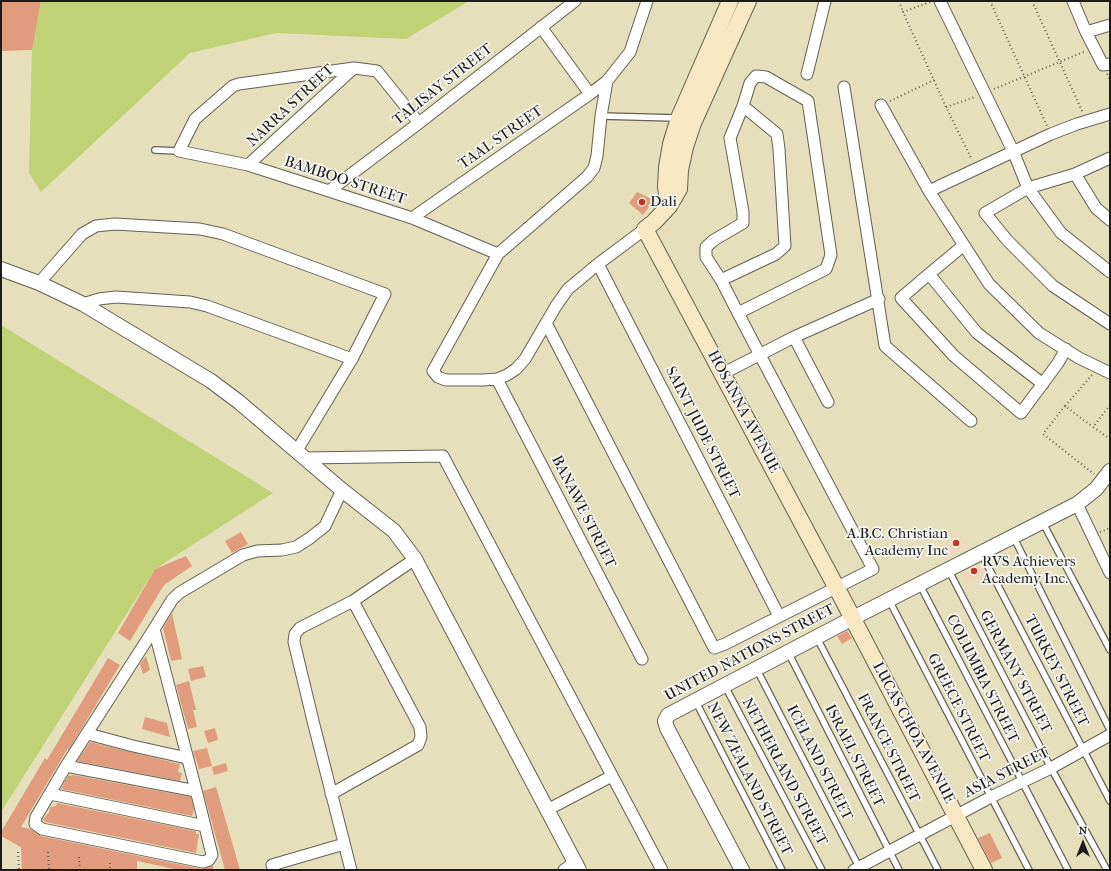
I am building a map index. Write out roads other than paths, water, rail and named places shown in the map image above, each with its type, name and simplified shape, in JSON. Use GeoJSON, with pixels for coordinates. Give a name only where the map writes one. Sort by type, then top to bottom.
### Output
{"type":"FeatureCollection","features":[{"type":"Feature","properties":{"kind":"main road"},"geometry":{"type":"LineString","coordinates":[[669,206],[666,187],[667,167],[671,144],[679,118],[730,1]]}},
{"type":"Feature","properties":{"kind":"main road"},"geometry":{"type":"LineString","coordinates":[[645,229],[669,206],[679,189],[680,170],[692,123],[748,1]]}},
{"type":"Feature","properties":{"kind":"main road"},"geometry":{"type":"LineString","coordinates":[[709,48],[723,54]]}},
{"type":"Feature","properties":{"kind":"main road","name":"HOSANNA AVENUE"},"geometry":{"type":"LineString","coordinates":[[645,229],[839,591]]}},
{"type":"Feature","properties":{"kind":"main road","name":"LUCAS CHOA AVENUE"},"geometry":{"type":"LineString","coordinates":[[839,591],[984,870]]}},
{"type":"Feature","properties":{"kind":"street","name":"TALISAY STREET"},"geometry":{"type":"LineString","coordinates":[[329,191],[420,123],[575,1]]}},
{"type":"Feature","properties":{"kind":"street"},"geometry":{"type":"LineString","coordinates":[[645,229],[598,264],[568,289],[556,306],[525,359],[516,369],[497,379],[471,380],[446,380],[438,377],[433,371],[498,254],[587,177],[594,168],[607,81],[630,52],[647,1]]}},
{"type":"Feature","properties":{"kind":"street"},"geometry":{"type":"LineString","coordinates":[[807,74],[825,1]]}},
{"type":"Feature","properties":{"kind":"street"},"geometry":{"type":"LineString","coordinates":[[940,1],[1013,151],[1028,188],[1061,233],[1110,272]]}},
{"type":"Feature","properties":{"kind":"street"},"geometry":{"type":"LineString","coordinates":[[1073,1],[1103,66],[1110,64]]}},
{"type":"Feature","properties":{"kind":"street"},"geometry":{"type":"LineString","coordinates":[[1086,32],[1110,25]]}},
{"type":"Feature","properties":{"kind":"street"},"geometry":{"type":"LineString","coordinates":[[541,27],[590,94]]}},
{"type":"Feature","properties":{"kind":"street"},"geometry":{"type":"LineString","coordinates":[[179,151],[195,119],[234,86],[239,84],[354,68],[377,71],[420,123]]}},
{"type":"Feature","properties":{"kind":"street","name":"NARRA STREET"},"geometry":{"type":"LineString","coordinates":[[248,165],[354,68]]}},
{"type":"Feature","properties":{"kind":"street"},"geometry":{"type":"LineString","coordinates":[[546,323],[714,648],[725,644],[779,616],[839,591],[873,569],[760,355],[738,313],[721,280],[706,257],[706,247],[714,240],[743,223],[743,212],[730,138],[743,106],[750,83],[756,76],[766,77],[808,101],[831,255],[826,269],[738,313]]}},
{"type":"Feature","properties":{"kind":"street","name":"TAAL STREET"},"geometry":{"type":"LineString","coordinates":[[412,218],[607,81]]}},
{"type":"Feature","properties":{"kind":"street"},"geometry":{"type":"LineString","coordinates":[[844,87],[879,300],[885,346],[971,421]]}},
{"type":"Feature","properties":{"kind":"street"},"geometry":{"type":"LineString","coordinates":[[881,105],[929,191],[989,284],[1039,333],[1098,368],[1110,373]]}},
{"type":"Feature","properties":{"kind":"street"},"geometry":{"type":"LineString","coordinates":[[721,280],[776,254],[785,246],[777,134],[743,106]]}},
{"type":"Feature","properties":{"kind":"street"},"geometry":{"type":"LineString","coordinates":[[929,191],[1051,134],[1110,114]]}},
{"type":"Feature","properties":{"kind":"street","name":"BAMBOO STREET"},"geometry":{"type":"LineString","coordinates":[[179,151],[248,165],[329,191],[412,218],[498,254]]}},
{"type":"Feature","properties":{"kind":"street"},"geometry":{"type":"LineString","coordinates":[[1108,161],[1075,174],[1028,188],[985,213],[1007,240],[1053,286],[1110,324]]}},
{"type":"Feature","properties":{"kind":"street"},"geometry":{"type":"LineString","coordinates":[[1075,174],[1096,208],[1110,220]]}},
{"type":"Feature","properties":{"kind":"street"},"geometry":{"type":"LineString","coordinates":[[39,283],[82,234],[96,226],[115,224],[200,229],[224,234],[385,294],[352,360],[300,455]]}},
{"type":"Feature","properties":{"kind":"street"},"geometry":{"type":"LineString","coordinates":[[964,245],[901,298],[954,356],[1022,413],[1058,363],[1066,349]]}},
{"type":"Feature","properties":{"kind":"street","name":"SAINT JUDE STREET"},"geometry":{"type":"LineString","coordinates":[[598,264],[779,616]]}},
{"type":"Feature","properties":{"kind":"street"},"geometry":{"type":"LineString","coordinates":[[1,269],[39,283],[83,304],[211,381],[342,490],[394,531],[415,559],[547,810],[573,867]]}},
{"type":"Feature","properties":{"kind":"street"},"geometry":{"type":"LineString","coordinates":[[929,274],[977,333],[1043,384]]}},
{"type":"Feature","properties":{"kind":"street"},"geometry":{"type":"LineString","coordinates":[[83,304],[116,297],[190,302],[207,306],[352,360]]}},
{"type":"Feature","properties":{"kind":"street"},"geometry":{"type":"LineString","coordinates":[[722,374],[794,337],[879,300]]}},
{"type":"Feature","properties":{"kind":"street"},"geometry":{"type":"LineString","coordinates":[[794,337],[828,402]]}},
{"type":"Feature","properties":{"kind":"street","name":"BANAWE STREET"},"geometry":{"type":"LineString","coordinates":[[497,379],[642,659]]}},
{"type":"Feature","properties":{"kind":"street"},"geometry":{"type":"LineString","coordinates":[[300,455],[443,456],[662,870]]}},
{"type":"Feature","properties":{"kind":"street","name":"UNITED NATIONS STREET"},"geometry":{"type":"LineString","coordinates":[[742,870],[667,728],[665,721],[668,715],[724,684],[1077,504],[1103,481]]}},
{"type":"Feature","properties":{"kind":"street"},"geometry":{"type":"LineString","coordinates":[[154,629],[212,855],[209,860],[203,862],[42,829],[35,824],[36,816],[66,766],[88,734],[172,600],[179,593],[236,558],[257,551],[282,550],[296,547],[310,538],[325,526],[342,490]]}},
{"type":"Feature","properties":{"kind":"street"},"geometry":{"type":"LineString","coordinates":[[1077,504],[1110,573]]}},
{"type":"Feature","properties":{"kind":"street"},"geometry":{"type":"LineString","coordinates":[[351,870],[294,642],[295,634],[300,628],[354,601],[415,559]]}},
{"type":"Feature","properties":{"kind":"street"},"geometry":{"type":"LineString","coordinates":[[331,794],[418,745],[421,737],[420,727],[354,601]]}},
{"type":"Feature","properties":{"kind":"street"},"geometry":{"type":"LineString","coordinates":[[88,734],[187,758]]}},
{"type":"Feature","properties":{"kind":"street","name":"ASIA STREET"},"geometry":{"type":"LineString","coordinates":[[858,869],[956,815],[1051,768],[1110,735]]}},
{"type":"Feature","properties":{"kind":"street"},"geometry":{"type":"LineString","coordinates":[[66,766],[196,792]]}},
{"type":"Feature","properties":{"kind":"street"},"geometry":{"type":"LineString","coordinates":[[547,810],[612,776]]}},
{"type":"Feature","properties":{"kind":"street"},"geometry":{"type":"LineString","coordinates":[[50,794],[205,826]]}},
{"type":"Feature","properties":{"kind":"street"},"geometry":{"type":"LineString","coordinates":[[274,870],[272,865],[344,844]]}},
{"type":"Feature","properties":{"kind":"lane"},"geometry":{"type":"LineString","coordinates":[[601,116],[679,118]]}},
{"type":"Feature","properties":{"kind":"lane"},"geometry":{"type":"LineString","coordinates":[[155,150],[179,151]]}},
{"type":"Feature","properties":{"kind":"lane"},"geometry":{"type":"LineString","coordinates":[[1042,521],[1110,650]]}},
{"type":"Feature","properties":{"kind":"lane"},"geometry":{"type":"LineString","coordinates":[[1013,536],[1110,730]]}},
{"type":"Feature","properties":{"kind":"lane","name":"TURKEY STREET"},"geometry":{"type":"LineString","coordinates":[[981,552],[1110,801]]}},
{"type":"Feature","properties":{"kind":"lane","name":"GERMANY STREET"},"geometry":{"type":"LineString","coordinates":[[948,569],[1051,768],[1107,870]]}},
{"type":"Feature","properties":{"kind":"lane","name":"COLUMBIA STREET"},"geometry":{"type":"LineString","coordinates":[[919,584],[1068,870]]}},
{"type":"Feature","properties":{"kind":"lane","name":"GREECE STREET"},"geometry":{"type":"LineString","coordinates":[[889,599],[1029,870]]}},
{"type":"Feature","properties":{"kind":"lane","name":"FRANCE STREET"},"geometry":{"type":"LineString","coordinates":[[817,637],[938,870]]}},
{"type":"Feature","properties":{"kind":"lane","name":"ISRAEL STREET"},"geometry":{"type":"LineString","coordinates":[[788,652],[899,870]]}},
{"type":"Feature","properties":{"kind":"lane","name":"ICELAND STREET"},"geometry":{"type":"LineString","coordinates":[[756,668],[858,869]]}},
{"type":"Feature","properties":{"kind":"lane","name":"NETHERLAND STREET"},"geometry":{"type":"LineString","coordinates":[[724,684],[822,870]]}},
{"type":"Feature","properties":{"kind":"lane","name":"NEW ZEALAND STREET"},"geometry":{"type":"LineString","coordinates":[[695,700],[782,870]]}},
{"type":"Feature","properties":{"kind":"place","name":"Dali"},"geometry":{"type":"Point","coordinates":[642,202]}},
{"type":"Feature","properties":{"kind":"place","name":"A.B.C. Christian Academy Inc"},"geometry":{"type":"Point","coordinates":[956,543]}},
{"type":"Feature","properties":{"kind":"place","name":"RVS Achievers Academy Inc."},"geometry":{"type":"Point","coordinates":[974,571]}}]}
